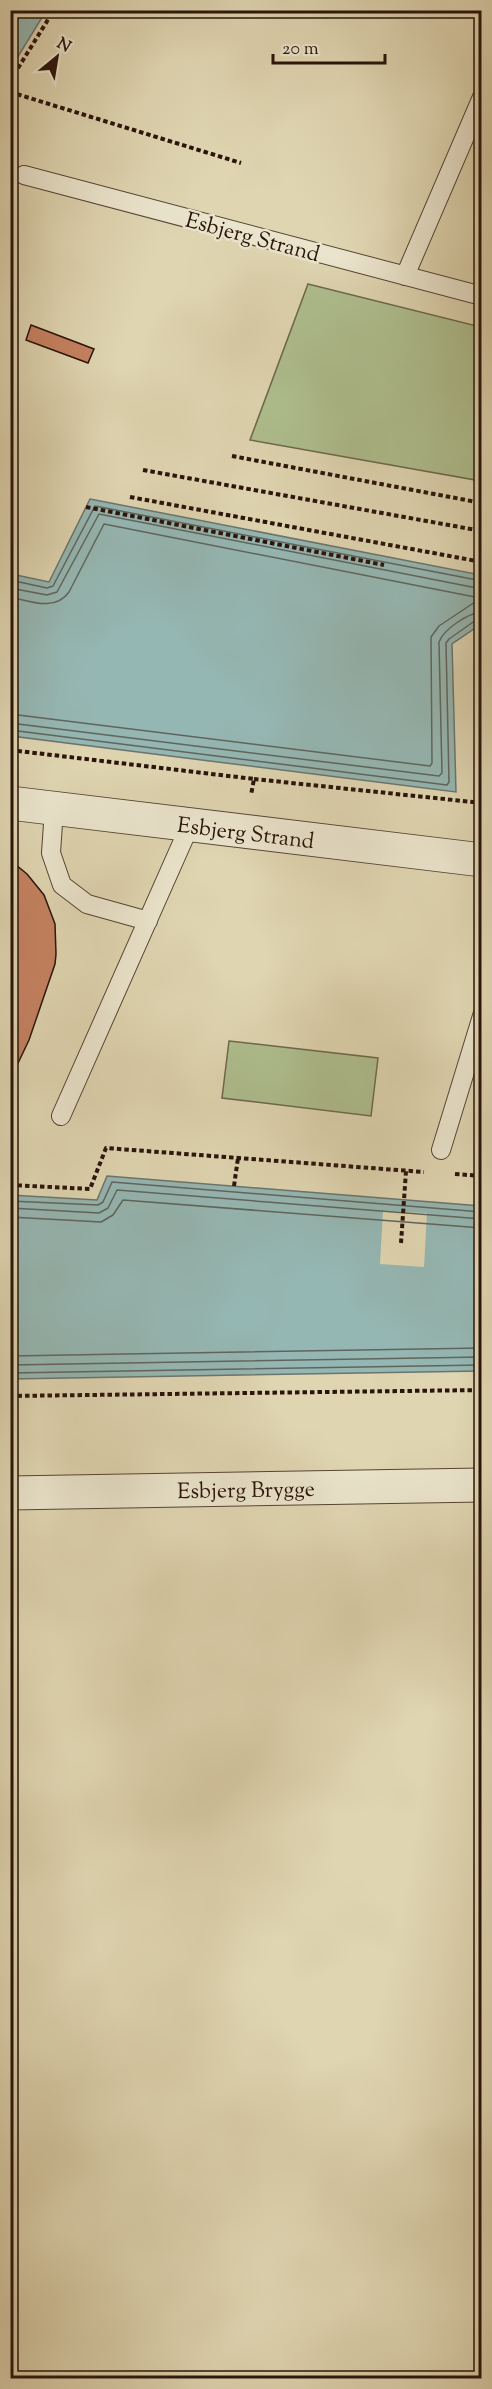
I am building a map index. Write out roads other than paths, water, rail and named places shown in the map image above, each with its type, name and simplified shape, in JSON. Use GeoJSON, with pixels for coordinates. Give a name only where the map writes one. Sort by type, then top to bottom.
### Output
{"type":"FeatureCollection","features":[{"type":"Feature","properties":{"kind":"street","name":"Esbjerg Strand"},"geometry":{"type":"LineString","coordinates":[[10,803],[482,860]]}},
{"type":"Feature","properties":{"kind":"street","name":"Esbjerg Brygge"},"geometry":{"type":"LineString","coordinates":[[10,1493],[482,1485]]}},
{"type":"Feature","properties":{"kind":"lane"},"geometry":{"type":"LineString","coordinates":[[405,276],[482,97]]}},
{"type":"Feature","properties":{"kind":"lane","name":"Esbjerg Strand"},"geometry":{"type":"LineString","coordinates":[[24,175],[482,296]]}},
{"type":"Feature","properties":{"kind":"lane"},"geometry":{"type":"LineString","coordinates":[[54,808],[51,853],[62,885],[87,904],[148,921]]}},
{"type":"Feature","properties":{"kind":"lane"},"geometry":{"type":"LineString","coordinates":[[61,1116],[190,825]]}},
{"type":"Feature","properties":{"kind":"lane"},"geometry":{"type":"LineString","coordinates":[[441,1149],[482,1016]]}},
{"type":"Feature","properties":{"kind":"water"},"geometry":{"type":"Polygon","coordinates":[[[10,11],[46,11],[11,68],[10,11]]]}},
{"type":"Feature","properties":{"kind":"water"},"geometry":{"type":"Polygon","coordinates":[[[90,499],[481,575],[481,624],[452,644],[456,792],[11,736],[11,574],[49,582],[90,499]]]}},
{"type":"Feature","properties":{"kind":"water"},"geometry":{"type":"Polygon","coordinates":[[[107,1176],[481,1206],[481,1371],[11,1379],[10,1195],[97,1200],[107,1176]]]}}]}
